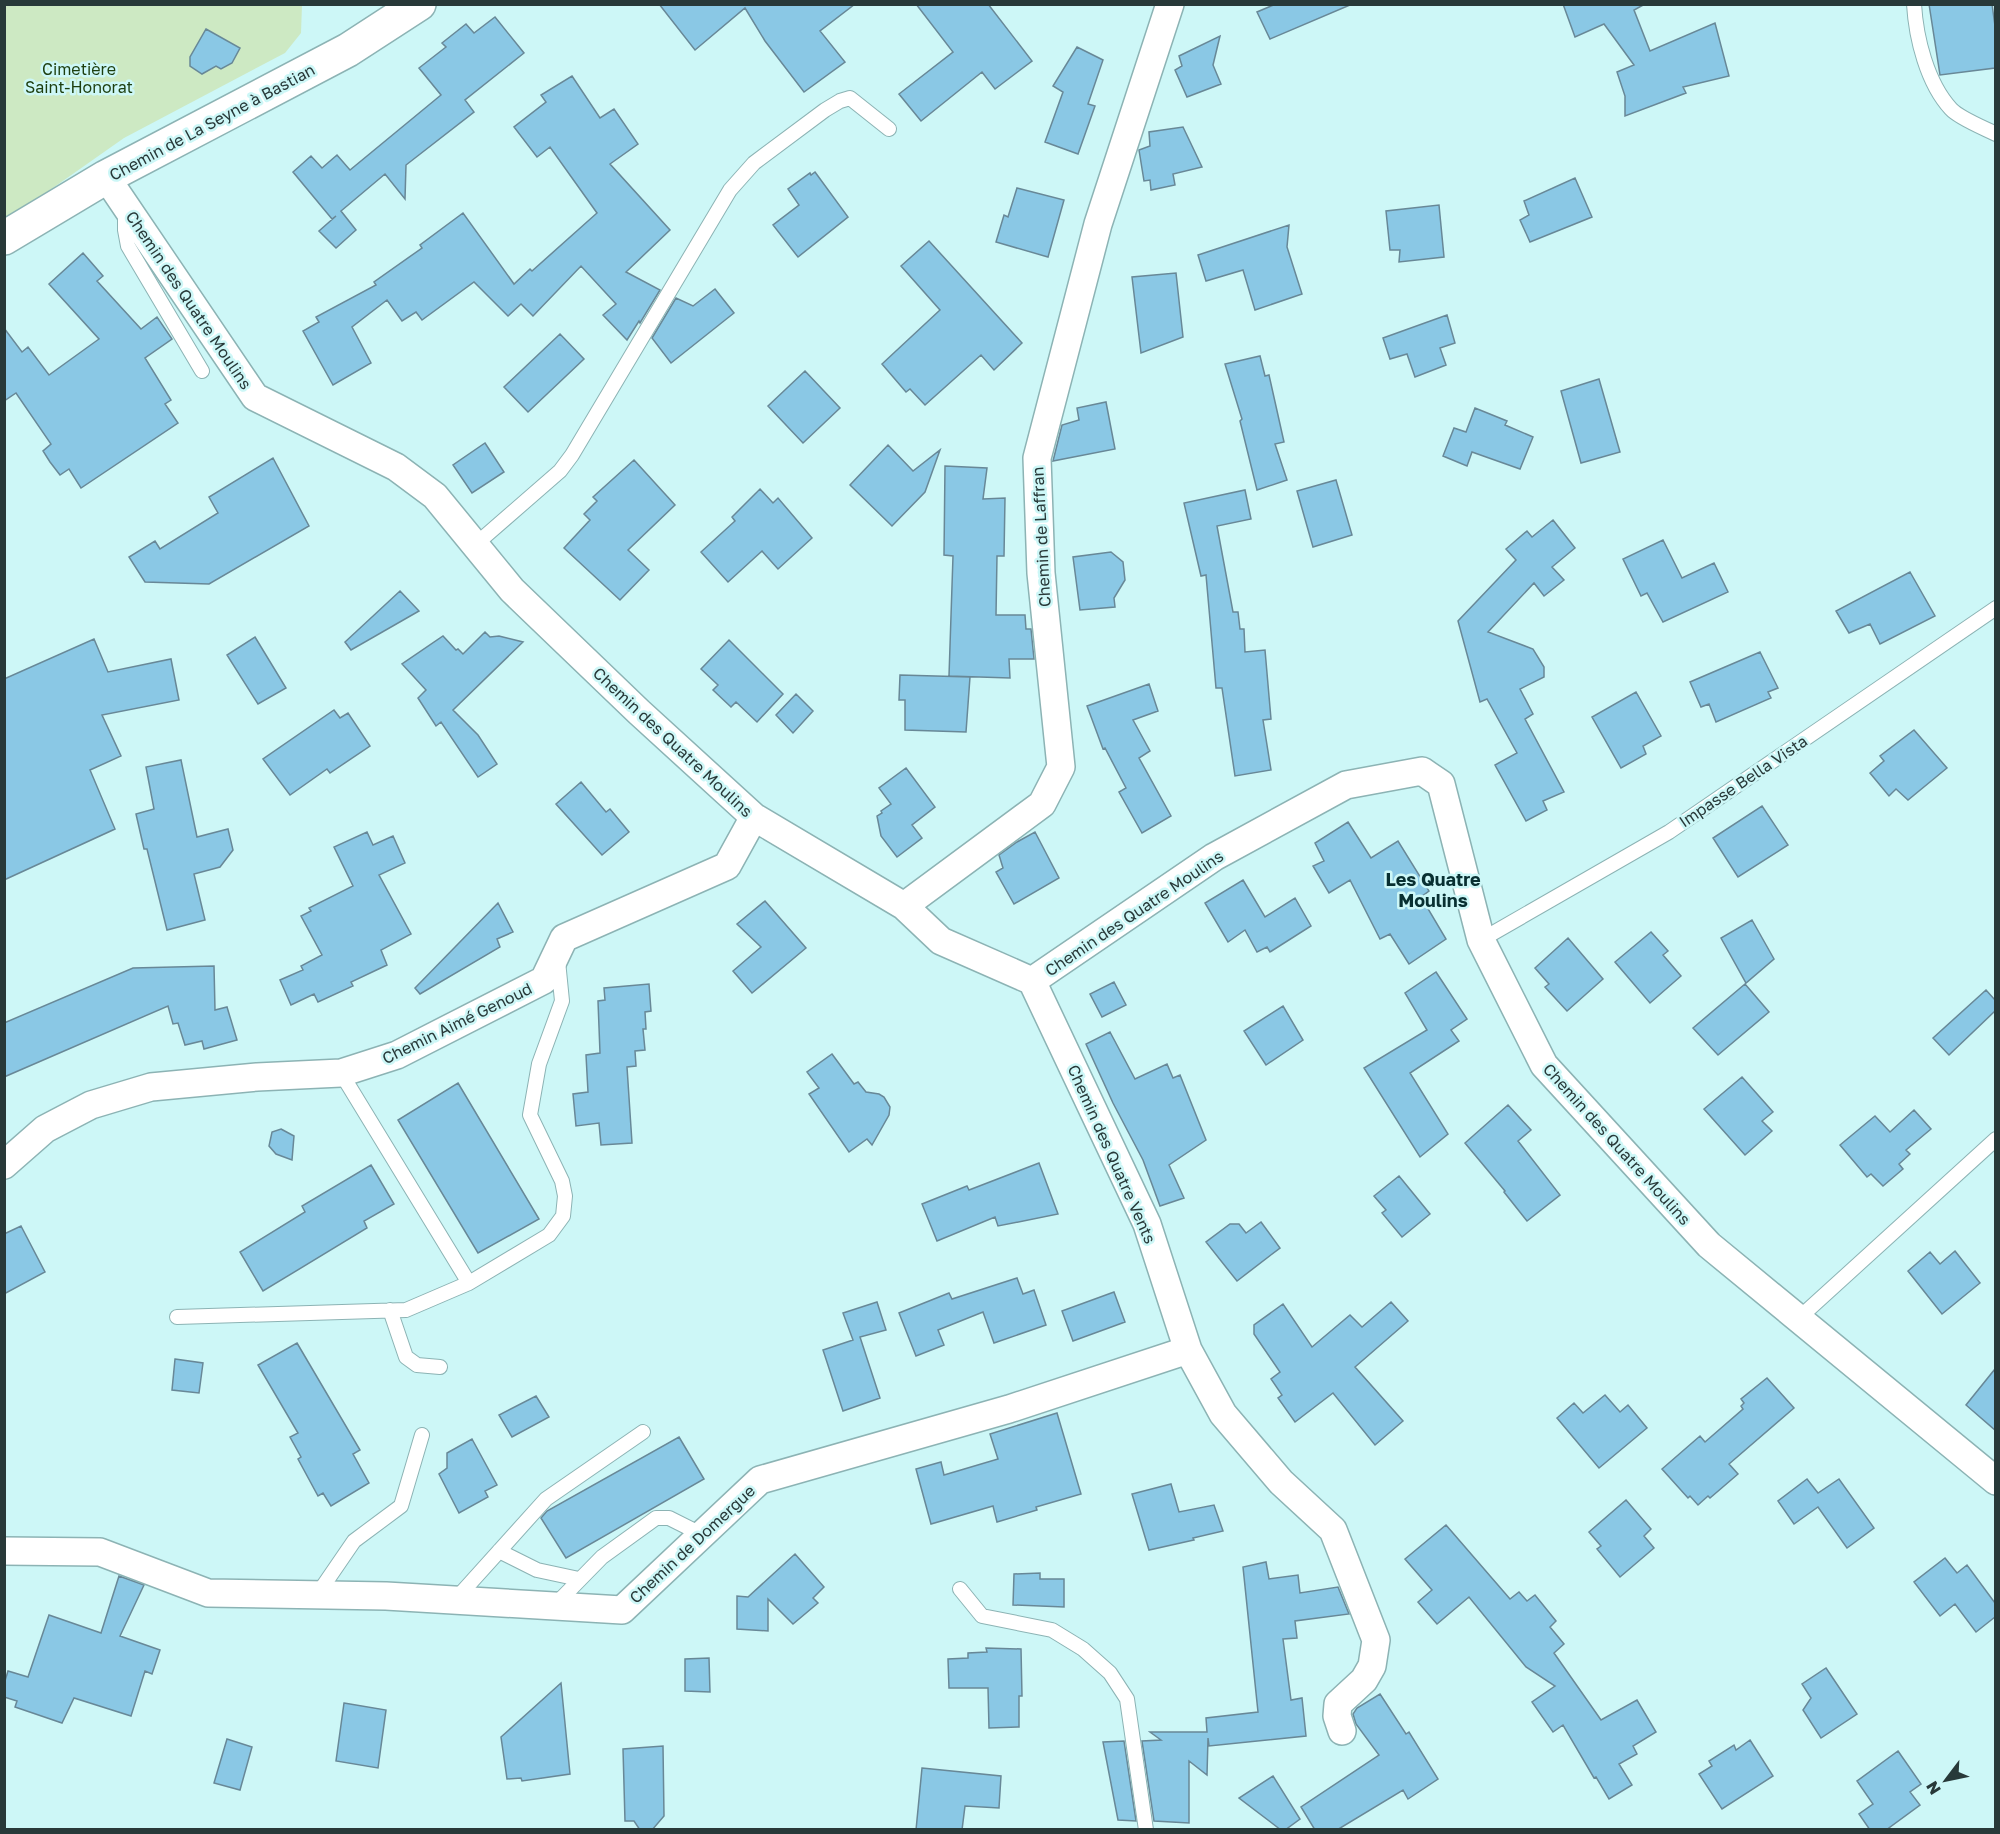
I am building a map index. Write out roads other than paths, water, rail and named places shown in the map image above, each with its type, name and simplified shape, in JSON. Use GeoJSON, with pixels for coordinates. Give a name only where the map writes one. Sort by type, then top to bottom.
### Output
{"type":"FeatureCollection","features":[{"type":"Feature","properties":{"kind":"street","name":"Chemin de La Seyne à Bastian"},"geometry":{"type":"LineString","coordinates":[[4,238],[106,177],[348,51],[419,4]]}},
{"type":"Feature","properties":{"kind":"street","name":"Chemin de Laffran"},"geometry":{"type":"LineString","coordinates":[[904,906],[1042,804],[1061,767],[1041,573],[1037,458],[1098,224],[1170,4]]}},
{"type":"Feature","properties":{"kind":"street","name":"Chemin des Quatre Moulins"},"geometry":{"type":"LineString","coordinates":[[106,177],[255,397],[396,467],[435,496],[512,590],[639,712],[754,817],[904,906],[941,941],[1032,981],[1214,858],[1346,785],[1422,771],[1441,784],[1481,940],[1544,1065],[1709,1245],[1995,1481]]}},
{"type":"Feature","properties":{"kind":"street","name":"Chemin Aimé Genoud"},"geometry":{"type":"LineString","coordinates":[[4,1166],[45,1129],[91,1105],[151,1087],[257,1077],[341,1073],[397,1055],[544,980],[564,938],[728,866],[754,817]]}},
{"type":"Feature","properties":{"kind":"street","name":"Chemin des Quatre Vents"},"geometry":{"type":"LineString","coordinates":[[1032,981],[1147,1224],[1188,1350],[1223,1414],[1281,1482],[1333,1530],[1376,1640],[1372,1666],[1364,1680],[1338,1704],[1337,1716],[1342,1731]]}},
{"type":"Feature","properties":{"kind":"street","name":"Chemin de Domergue"},"geometry":{"type":"LineString","coordinates":[[4,1551],[100,1552],[208,1593],[455,1600],[622,1610],[760,1480],[1009,1409],[1188,1350]]}},
{"type":"Feature","properties":{"kind":"lane"},"geometry":{"type":"LineString","coordinates":[[1914,4],[1916,30],[1929,75],[1952,110],[1995,134]]}},
{"type":"Feature","properties":{"kind":"lane"},"geometry":{"type":"LineString","coordinates":[[475,545],[560,471],[572,455],[730,190],[754,163],[840,100],[850,98],[888,129]]}},
{"type":"Feature","properties":{"kind":"lane"},"geometry":{"type":"LineString","coordinates":[[125,206],[128,246],[202,372]]}},
{"type":"Feature","properties":{"kind":"lane","name":"Impasse Bella Vista"},"geometry":{"type":"LineString","coordinates":[[1481,940],[1669,832],[1995,608]]}},
{"type":"Feature","properties":{"kind":"lane"},"geometry":{"type":"LineString","coordinates":[[177,1317],[406,1310],[469,1283],[549,1235],[563,1216],[565,1196],[562,1181],[530,1115],[539,1064],[562,1001],[557,953]]}},
{"type":"Feature","properties":{"kind":"lane"},"geometry":{"type":"LineString","coordinates":[[341,1073],[469,1283]]}},
{"type":"Feature","properties":{"kind":"lane"},"geometry":{"type":"LineString","coordinates":[[1798,1319],[1995,1139]]}},
{"type":"Feature","properties":{"kind":"lane"},"geometry":{"type":"LineString","coordinates":[[390,1310],[406,1357],[417,1365],[440,1367]]}},
{"type":"Feature","properties":{"kind":"lane"},"geometry":{"type":"LineString","coordinates":[[455,1600],[546,1498],[643,1432]]}},
{"type":"Feature","properties":{"kind":"lane"},"geometry":{"type":"LineString","coordinates":[[317,1595],[354,1541],[401,1506],[422,1435]]}},
{"type":"Feature","properties":{"kind":"lane"},"geometry":{"type":"LineString","coordinates":[[554,1606],[602,1557],[656,1518],[669,1518],[703,1535]]}},
{"type":"Feature","properties":{"kind":"lane"},"geometry":{"type":"LineString","coordinates":[[499,1551],[537,1570],[579,1579]]}},
{"type":"Feature","properties":{"kind":"lane"},"geometry":{"type":"LineString","coordinates":[[960,1589],[982,1616],[1052,1630],[1083,1649],[1110,1673],[1127,1699],[1146,1830]]}},
{"type":"Feature","properties":{"kind":"district","name":"Les Quatre Moulins"},"geometry":{"type":"Point","coordinates":[1433,889]}},
{"type":"Feature","properties":{"kind":"park label","name":"Cimetière Saint-Honorat"},"geometry":{"type":"Point","coordinates":[79,78]}}]}
